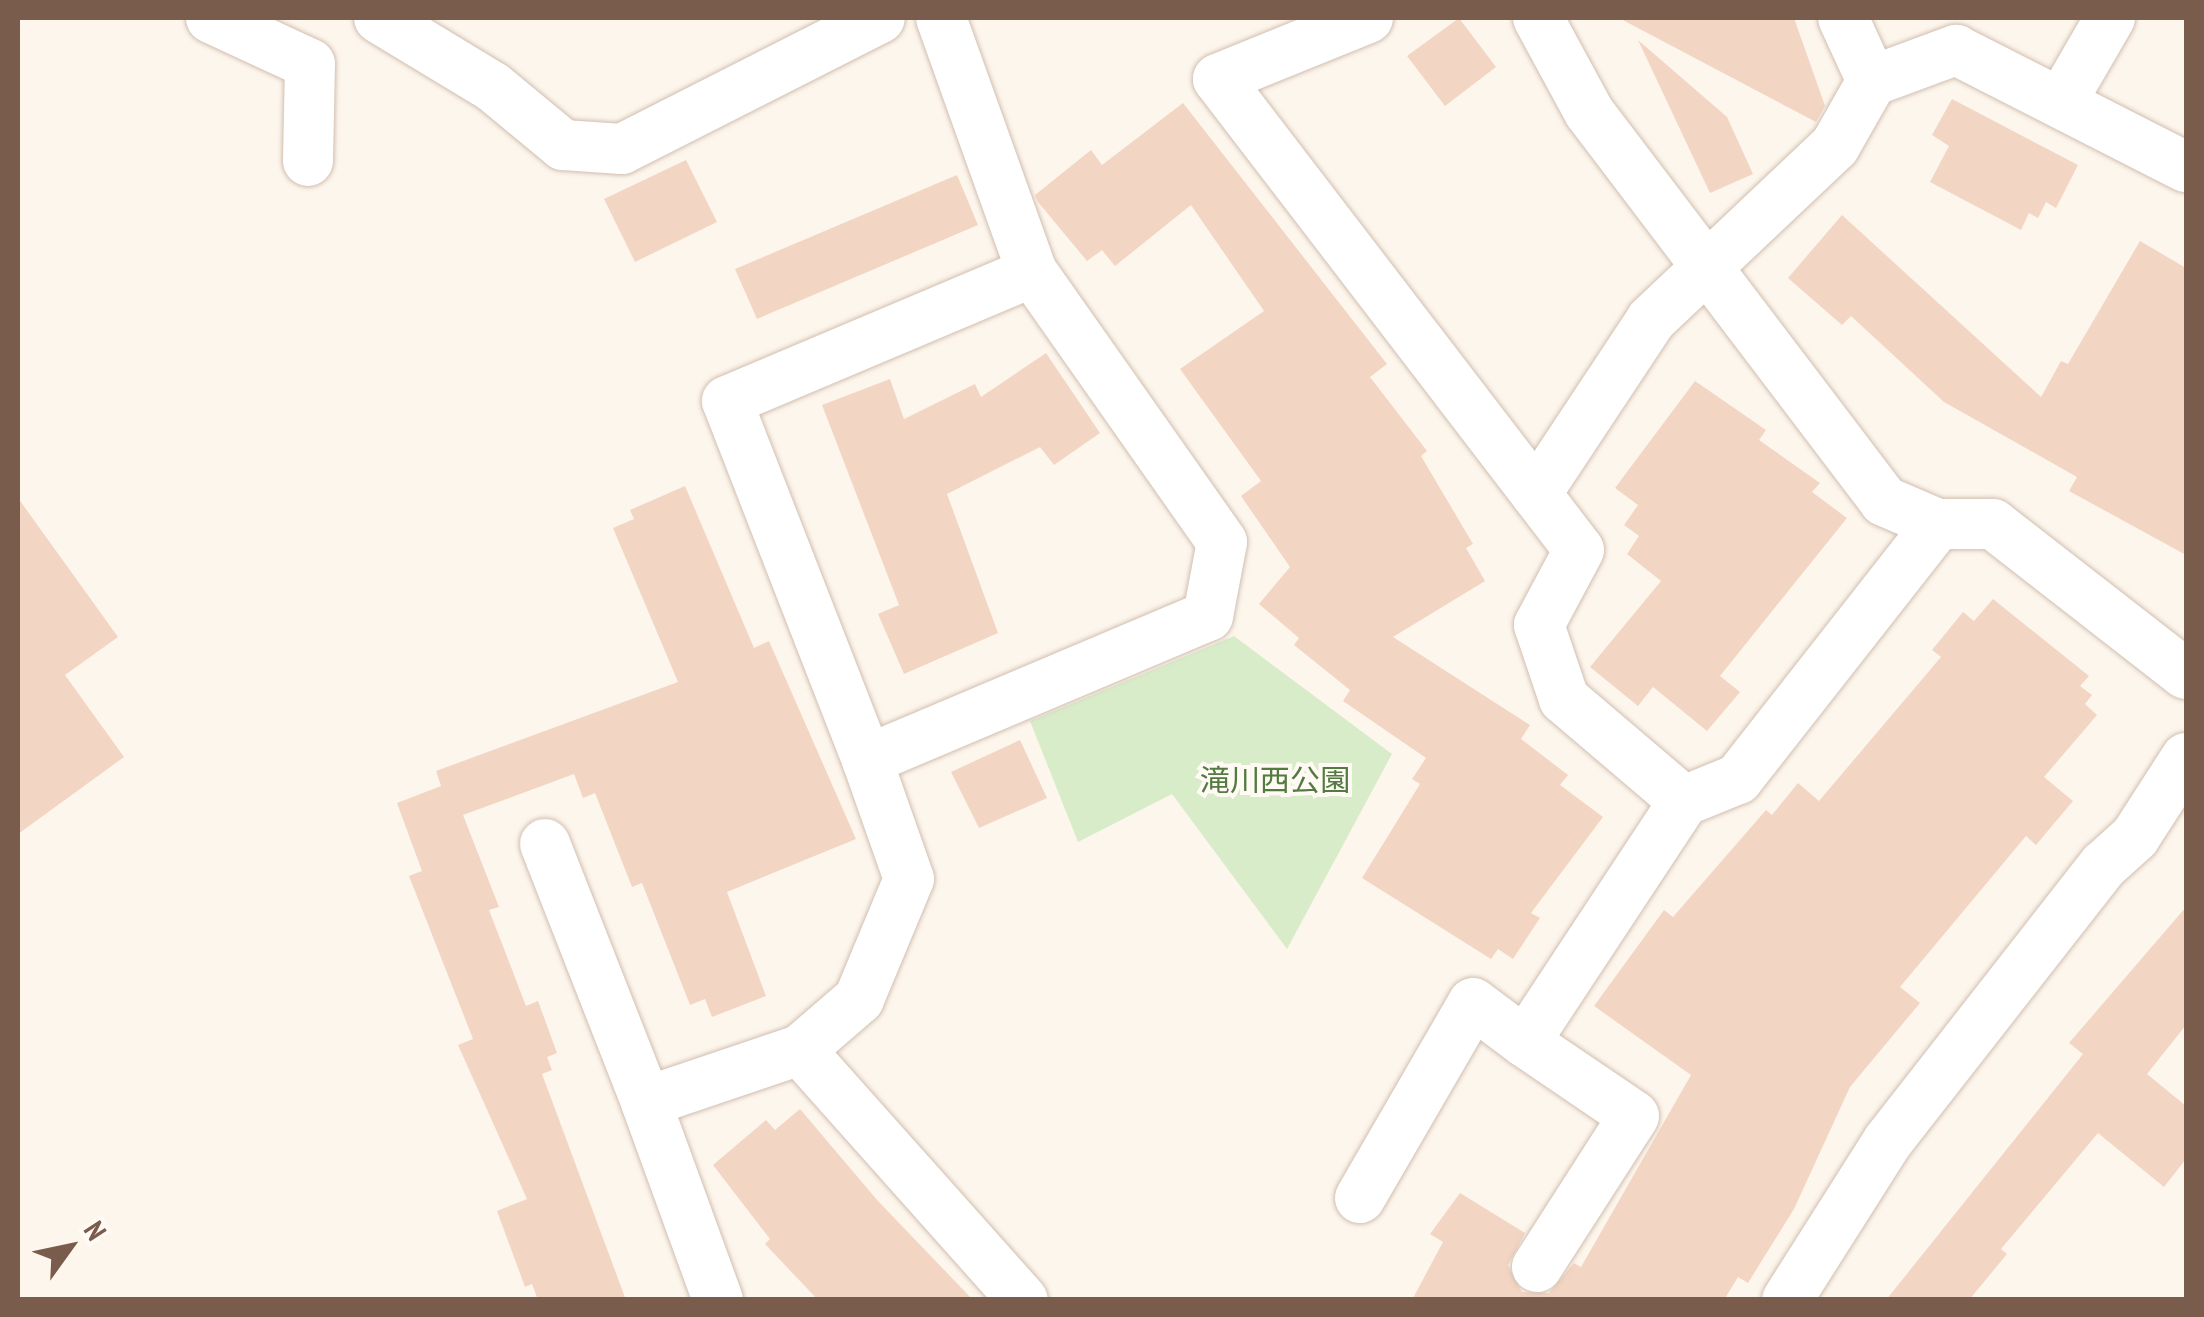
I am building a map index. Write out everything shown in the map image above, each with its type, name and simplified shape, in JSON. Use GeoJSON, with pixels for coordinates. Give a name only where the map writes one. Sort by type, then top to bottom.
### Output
{"type":"FeatureCollection","features":[{"type":"Feature","properties":{"kind":"street"},"geometry":{"type":"LineString","coordinates":[[211,18],[310,64],[308,161]]}},
{"type":"Feature","properties":{"kind":"street"},"geometry":{"type":"LineString","coordinates":[[379,18],[493,87],[563,145],[622,149],[880,18]]}},
{"type":"Feature","properties":{"kind":"street"},"geometry":{"type":"LineString","coordinates":[[867,760],[1208,616],[1222,542],[1032,272],[941,18]]}},
{"type":"Feature","properties":{"kind":"street"},"geometry":{"type":"LineString","coordinates":[[1368,18],[1218,79],[1579,550],[1539,625],[1564,699],[1684,801]]}},
{"type":"Feature","properties":{"kind":"street"},"geometry":{"type":"LineString","coordinates":[[1538,18],[1589,112],[1706,272],[1884,502],[1938,524],[1992,524],[2186,674]]}},
{"type":"Feature","properties":{"kind":"street"},"geometry":{"type":"LineString","coordinates":[[1843,18],[1872,81]]}},
{"type":"Feature","properties":{"kind":"street"},"geometry":{"type":"LineString","coordinates":[[2062,99],[2110,18]]}},
{"type":"Feature","properties":{"kind":"street"},"geometry":{"type":"LineString","coordinates":[[1536,494],[1650,320],[1706,272],[1835,146],[1872,81],[1956,50],[2062,99],[2186,167]]}},
{"type":"Feature","properties":{"kind":"street"},"geometry":{"type":"LineString","coordinates":[[646,1102],[800,1050],[858,999],[908,880],[867,760],[727,401],[1032,272]]}},
{"type":"Feature","properties":{"kind":"street"},"geometry":{"type":"LineString","coordinates":[[1525,1042],[1684,801],[1738,780],[1938,524]]}},
{"type":"Feature","properties":{"kind":"street"},"geometry":{"type":"LineString","coordinates":[[1786,1300],[1888,1142],[2104,865],[2135,836],[2186,758]]}},
{"type":"Feature","properties":{"kind":"street"},"geometry":{"type":"LineString","coordinates":[[545,844],[718,1300]]}},
{"type":"Feature","properties":{"kind":"street"},"geometry":{"type":"LineString","coordinates":[[1360,1198],[1473,1003],[1634,1116],[1537,1267]]}},
{"type":"Feature","properties":{"kind":"street"},"geometry":{"type":"LineString","coordinates":[[800,1050],[1023,1300]]}},
{"type":"Feature","properties":{"kind":"green space","name":"滝川西公園"},"geometry":{"type":"Polygon","coordinates":[[[1234,636],[1392,754],[1287,949],[1172,794],[1078,842],[1030,721],[1234,636]]]}},
{"type":"Feature","properties":{"kind":"building"},"geometry":{"type":"Polygon","coordinates":[[[1459,18],[1496,67],[1445,106],[1407,56],[1459,18]]]}},
{"type":"Feature","properties":{"kind":"building"},"geometry":{"type":"Polygon","coordinates":[[[1619,18],[1794,18],[1825,106],[1816,122],[1619,18]]]}},
{"type":"Feature","properties":{"kind":"building"},"geometry":{"type":"Polygon","coordinates":[[[1638,40],[1727,117],[1753,174],[1710,193],[1638,40]]]}},
{"type":"Feature","properties":{"kind":"building"},"geometry":{"type":"Polygon","coordinates":[[[1952,99],[2078,165],[2056,208],[2046,202],[2038,218],[2029,213],[2021,230],[1930,182],[1949,146],[1932,135],[1952,99]]]}},
{"type":"Feature","properties":{"kind":"building"},"geometry":{"type":"Polygon","coordinates":[[[1183,103],[1387,364],[1370,377],[1427,451],[1421,456],[1473,544],[1466,548],[1485,581],[1393,637],[1530,725],[1521,739],[1568,775],[1560,785],[1603,817],[1531,913],[1540,918],[1513,959],[1498,949],[1491,959],[1362,878],[1420,784],[1412,779],[1426,758],[1343,701],[1350,690],[1294,645],[1299,638],[1259,604],[1290,567],[1241,496],[1261,481],[1180,369],[1264,311],[1191,205],[1115,266],[1102,250],[1087,261],[1035,195],[1091,150],[1102,165],[1183,103]]]}},
{"type":"Feature","properties":{"kind":"building"},"geometry":{"type":"Polygon","coordinates":[[[686,160],[717,222],[635,262],[604,199],[686,160]]]}},
{"type":"Feature","properties":{"kind":"building"},"geometry":{"type":"Polygon","coordinates":[[[957,175],[978,225],[757,319],[735,269],[957,175]]]}},
{"type":"Feature","properties":{"kind":"building"},"geometry":{"type":"Polygon","coordinates":[[[1842,215],[2041,397],[2061,361],[2068,364],[2140,241],[2186,268],[2186,555],[2069,491],[2077,477],[1944,402],[1851,316],[1842,325],[1788,278],[1842,215]]]}},
{"type":"Feature","properties":{"kind":"building"},"geometry":{"type":"Polygon","coordinates":[[[1046,353],[1100,433],[1054,465],[1040,447],[947,494],[998,633],[904,674],[878,614],[899,605],[822,405],[890,379],[904,419],[975,384],[981,397],[1046,353]]]}},
{"type":"Feature","properties":{"kind":"building"},"geometry":{"type":"Polygon","coordinates":[[[1695,381],[1766,430],[1759,440],[1820,483],[1812,492],[1847,518],[1720,676],[1740,692],[1707,731],[1653,687],[1638,706],[1590,667],[1661,581],[1627,554],[1639,536],[1624,525],[1638,505],[1615,488],[1695,381]]]}},
{"type":"Feature","properties":{"kind":"building"},"geometry":{"type":"Polygon","coordinates":[[[685,486],[754,648],[769,641],[856,839],[727,892],[766,996],[712,1017],[705,999],[690,1005],[642,883],[632,887],[595,793],[583,798],[574,774],[463,815],[499,907],[489,910],[526,1006],[538,1001],[557,1053],[547,1057],[552,1070],[542,1074],[626,1300],[538,1300],[532,1284],[525,1287],[497,1211],[527,1199],[458,1045],[473,1039],[409,876],[422,871],[397,803],[441,786],[436,771],[678,682],[613,528],[634,519],[630,510],[685,486]]]}},
{"type":"Feature","properties":{"kind":"building"},"geometry":{"type":"Polygon","coordinates":[[[18,498],[118,637],[65,675],[124,757],[18,834],[18,498]]]}},
{"type":"Feature","properties":{"kind":"building"},"geometry":{"type":"Polygon","coordinates":[[[1993,599],[2089,676],[2080,686],[2092,695],[2085,704],[2097,715],[2044,777],[2073,801],[2036,845],[2026,836],[1900,987],[1920,1003],[1850,1087],[1794,1209],[1748,1283],[1738,1277],[1724,1300],[1412,1300],[1443,1242],[1430,1234],[1460,1193],[1525,1233],[1508,1265],[1522,1292],[1549,1293],[1574,1263],[1581,1267],[1691,1075],[1594,1006],[1664,910],[1673,917],[1766,810],[1772,815],[1798,783],[1819,801],[1941,657],[1932,650],[1963,612],[1974,621],[1993,599]]]}},
{"type":"Feature","properties":{"kind":"building"},"geometry":{"type":"Polygon","coordinates":[[[1020,740],[1047,798],[979,828],[951,772],[1020,740]]]}},
{"type":"Feature","properties":{"kind":"building"},"geometry":{"type":"Polygon","coordinates":[[[2186,907],[2186,1025],[2147,1074],[2186,1106],[2186,1159],[2164,1187],[2098,1133],[2001,1249],[2007,1254],[1969,1300],[1886,1300],[2083,1054],[2069,1043],[2186,907]]]}},
{"type":"Feature","properties":{"kind":"building"},"geometry":{"type":"Polygon","coordinates":[[[800,1109],[878,1201],[973,1300],[818,1300],[765,1244],[770,1239],[713,1165],[766,1120],[775,1130],[800,1109]]]}}]}
